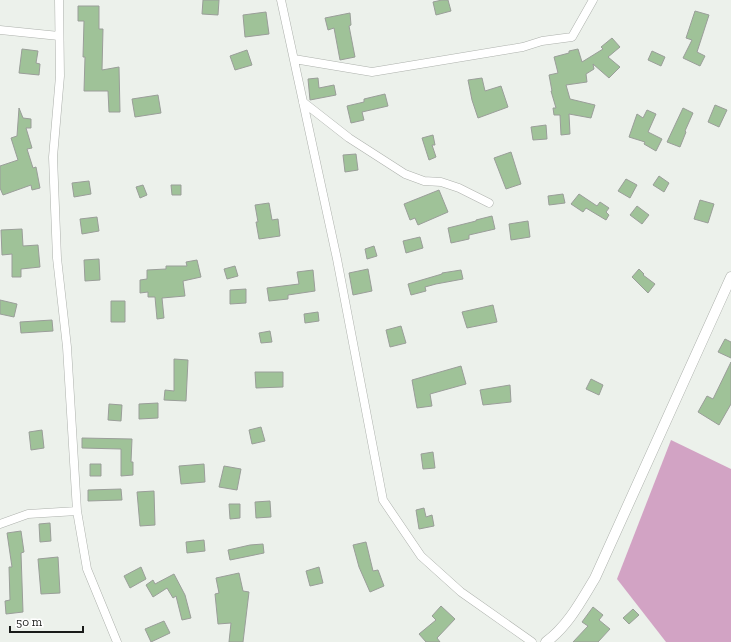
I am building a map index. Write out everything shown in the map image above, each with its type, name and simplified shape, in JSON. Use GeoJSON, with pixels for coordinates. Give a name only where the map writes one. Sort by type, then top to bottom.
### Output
{"type":"FeatureCollection","features":[{"type":"Feature","properties":{"kind":"street"},"geometry":{"type":"LineString","coordinates":[[59,0],[60,76],[52,157],[57,258],[67,347],[77,511],[87,569],[117,642]]}},
{"type":"Feature","properties":{"kind":"street"},"geometry":{"type":"LineString","coordinates":[[282,0],[336,259],[383,500],[420,556],[461,592],[532,642]]}},
{"type":"Feature","properties":{"kind":"street"},"geometry":{"type":"LineString","coordinates":[[294,59],[372,72],[522,47],[542,41],[572,37],[593,0]]}},
{"type":"Feature","properties":{"kind":"street"},"geometry":{"type":"LineString","coordinates":[[0,30],[59,36]]}},
{"type":"Feature","properties":{"kind":"street"},"geometry":{"type":"LineString","coordinates":[[303,102],[349,138],[406,174],[424,181],[441,182],[459,188],[489,203]]}},
{"type":"Feature","properties":{"kind":"street"},"geometry":{"type":"LineString","coordinates":[[546,642],[557,634],[571,617],[595,578],[731,277]]}},
{"type":"Feature","properties":{"kind":"street"},"geometry":{"type":"LineString","coordinates":[[0,524],[28,514],[77,511]]}},
{"type":"Feature","properties":{"kind":"shaded area"},"geometry":{"type":"Polygon","coordinates":[[[671,440],[731,469],[731,642],[666,642],[617,579],[671,440]]]}},
{"type":"Feature","properties":{"kind":"building"},"geometry":{"type":"Polygon","coordinates":[[[203,0],[219,0],[218,15],[202,14],[203,0]]]}},
{"type":"Feature","properties":{"kind":"building"},"geometry":{"type":"Polygon","coordinates":[[[448,0],[451,11],[436,15],[433,2],[448,0]]]}},
{"type":"Feature","properties":{"kind":"building"},"geometry":{"type":"Polygon","coordinates":[[[78,6],[99,6],[99,29],[103,29],[102,70],[119,67],[120,112],[109,112],[108,91],[84,91],[84,21],[78,21],[78,6]]]}},
{"type":"Feature","properties":{"kind":"building"},"geometry":{"type":"Polygon","coordinates":[[[695,11],[709,15],[697,52],[705,56],[700,66],[683,58],[692,40],[686,38],[695,11]]]}},
{"type":"Feature","properties":{"kind":"building"},"geometry":{"type":"Polygon","coordinates":[[[266,12],[269,34],[245,37],[243,15],[266,12]]]}},
{"type":"Feature","properties":{"kind":"building"},"geometry":{"type":"Polygon","coordinates":[[[350,13],[351,25],[349,26],[355,57],[340,60],[334,28],[328,30],[325,18],[350,13]]]}},
{"type":"Feature","properties":{"kind":"building"},"geometry":{"type":"Polygon","coordinates":[[[612,38],[620,47],[608,57],[620,67],[609,78],[593,64],[594,69],[586,74],[587,82],[566,85],[570,99],[595,105],[591,118],[569,114],[570,134],[561,135],[560,115],[554,115],[553,108],[556,108],[551,91],[549,75],[558,73],[554,57],[578,49],[582,62],[603,49],[601,47],[612,38]]]}},
{"type":"Feature","properties":{"kind":"building"},"geometry":{"type":"Polygon","coordinates":[[[22,49],[38,51],[36,63],[40,64],[39,75],[19,73],[22,49]]]}},
{"type":"Feature","properties":{"kind":"building"},"geometry":{"type":"Polygon","coordinates":[[[247,50],[252,65],[235,70],[230,56],[247,50]]]}},
{"type":"Feature","properties":{"kind":"building"},"geometry":{"type":"Polygon","coordinates":[[[652,51],[665,57],[661,66],[648,60],[652,51]]]}},
{"type":"Feature","properties":{"kind":"building"},"geometry":{"type":"Polygon","coordinates":[[[318,78],[319,88],[334,85],[336,95],[310,100],[308,79],[318,78]]]}},
{"type":"Feature","properties":{"kind":"building"},"geometry":{"type":"Polygon","coordinates":[[[482,78],[485,91],[501,86],[508,107],[478,118],[472,100],[468,80],[482,78]]]}},
{"type":"Feature","properties":{"kind":"building"},"geometry":{"type":"Polygon","coordinates":[[[385,94],[388,106],[362,112],[364,120],[351,123],[347,106],[364,102],[364,99],[385,94]]]}},
{"type":"Feature","properties":{"kind":"building"},"geometry":{"type":"Polygon","coordinates":[[[158,95],[161,113],[135,117],[132,99],[158,95]]]}},
{"type":"Feature","properties":{"kind":"building"},"geometry":{"type":"Polygon","coordinates":[[[715,105],[727,110],[719,127],[708,122],[715,105]]]}},
{"type":"Feature","properties":{"kind":"building"},"geometry":{"type":"Polygon","coordinates":[[[19,108],[23,118],[31,119],[31,128],[26,128],[32,148],[27,149],[33,168],[36,167],[40,188],[32,190],[31,185],[3,195],[0,188],[0,166],[18,160],[11,138],[17,136],[19,108]]]}},
{"type":"Feature","properties":{"kind":"building"},"geometry":{"type":"Polygon","coordinates":[[[683,108],[693,113],[680,147],[667,142],[683,108]]]}},
{"type":"Feature","properties":{"kind":"building"},"geometry":{"type":"Polygon","coordinates":[[[647,110],[656,114],[648,132],[662,139],[656,151],[644,144],[645,142],[629,137],[637,114],[643,118],[647,110]]]}},
{"type":"Feature","properties":{"kind":"building"},"geometry":{"type":"Polygon","coordinates":[[[546,125],[547,139],[533,140],[531,127],[546,125]]]}},
{"type":"Feature","properties":{"kind":"building"},"geometry":{"type":"Polygon","coordinates":[[[433,135],[435,145],[432,145],[436,157],[429,160],[422,138],[433,135]]]}},
{"type":"Feature","properties":{"kind":"building"},"geometry":{"type":"Polygon","coordinates":[[[511,152],[521,184],[506,189],[494,158],[511,152]]]}},
{"type":"Feature","properties":{"kind":"building"},"geometry":{"type":"Polygon","coordinates":[[[356,154],[358,170],[345,172],[343,155],[356,154]]]}},
{"type":"Feature","properties":{"kind":"building"},"geometry":{"type":"Polygon","coordinates":[[[659,176],[669,183],[664,192],[653,185],[659,176]]]}},
{"type":"Feature","properties":{"kind":"building"},"geometry":{"type":"Polygon","coordinates":[[[626,179],[637,185],[630,198],[618,191],[626,179]]]}},
{"type":"Feature","properties":{"kind":"building"},"geometry":{"type":"Polygon","coordinates":[[[89,181],[91,194],[74,197],[72,183],[89,181]]]}},
{"type":"Feature","properties":{"kind":"building"},"geometry":{"type":"Polygon","coordinates":[[[143,185],[147,195],[140,198],[136,187],[143,185]]]}},
{"type":"Feature","properties":{"kind":"building"},"geometry":{"type":"Polygon","coordinates":[[[171,185],[181,185],[181,195],[172,195],[171,185]]]}},
{"type":"Feature","properties":{"kind":"building"},"geometry":{"type":"Polygon","coordinates":[[[439,190],[448,212],[418,225],[415,218],[410,220],[404,204],[439,190]]]}},
{"type":"Feature","properties":{"kind":"building"},"geometry":{"type":"Polygon","coordinates":[[[563,194],[565,203],[549,205],[548,196],[563,194]]]}},
{"type":"Feature","properties":{"kind":"building"},"geometry":{"type":"Polygon","coordinates":[[[579,194],[597,206],[600,202],[609,208],[606,212],[609,215],[606,220],[586,208],[583,212],[571,204],[579,194]]]}},
{"type":"Feature","properties":{"kind":"building"},"geometry":{"type":"Polygon","coordinates":[[[700,200],[714,204],[708,223],[694,219],[700,200]]]}},
{"type":"Feature","properties":{"kind":"building"},"geometry":{"type":"Polygon","coordinates":[[[269,203],[272,220],[278,219],[280,236],[259,239],[255,205],[269,203]]]}},
{"type":"Feature","properties":{"kind":"building"},"geometry":{"type":"Polygon","coordinates":[[[637,206],[649,215],[642,224],[630,215],[637,206]]]}},
{"type":"Feature","properties":{"kind":"building"},"geometry":{"type":"Polygon","coordinates":[[[492,216],[495,229],[469,235],[469,239],[451,243],[448,228],[492,216]]]}},
{"type":"Feature","properties":{"kind":"building"},"geometry":{"type":"Polygon","coordinates":[[[97,217],[99,231],[82,234],[80,219],[97,217]]]}},
{"type":"Feature","properties":{"kind":"building"},"geometry":{"type":"Polygon","coordinates":[[[528,221],[530,237],[511,240],[509,224],[528,221]]]}},
{"type":"Feature","properties":{"kind":"building"},"geometry":{"type":"Polygon","coordinates":[[[22,229],[23,246],[38,245],[40,267],[21,269],[21,277],[12,277],[12,254],[2,255],[1,230],[22,229]]]}},
{"type":"Feature","properties":{"kind":"building"},"geometry":{"type":"Polygon","coordinates":[[[420,237],[423,248],[406,253],[403,241],[420,237]]]}},
{"type":"Feature","properties":{"kind":"building"},"geometry":{"type":"Polygon","coordinates":[[[374,246],[377,256],[367,259],[365,249],[374,246]]]}},
{"type":"Feature","properties":{"kind":"building"},"geometry":{"type":"Polygon","coordinates":[[[99,259],[100,280],[85,281],[84,260],[99,259]]]}},
{"type":"Feature","properties":{"kind":"building"},"geometry":{"type":"Polygon","coordinates":[[[197,260],[201,277],[183,281],[185,296],[162,298],[164,318],[157,319],[155,297],[148,297],[148,292],[140,293],[140,280],[147,279],[147,270],[166,269],[166,266],[187,266],[186,262],[197,260]]]}},
{"type":"Feature","properties":{"kind":"building"},"geometry":{"type":"Polygon","coordinates":[[[235,266],[238,276],[227,279],[224,269],[235,266]]]}},
{"type":"Feature","properties":{"kind":"building"},"geometry":{"type":"Polygon","coordinates":[[[368,269],[372,291],[353,295],[349,273],[368,269]]]}},
{"type":"Feature","properties":{"kind":"building"},"geometry":{"type":"Polygon","coordinates":[[[639,269],[644,274],[643,275],[655,284],[648,293],[632,277],[639,269]]]}},
{"type":"Feature","properties":{"kind":"building"},"geometry":{"type":"Polygon","coordinates":[[[313,270],[315,291],[288,295],[288,299],[269,301],[267,288],[299,284],[297,272],[313,270]]]}},
{"type":"Feature","properties":{"kind":"building"},"geometry":{"type":"Polygon","coordinates":[[[461,270],[463,279],[425,287],[426,291],[411,295],[408,284],[442,273],[461,270]]]}},
{"type":"Feature","properties":{"kind":"building"},"geometry":{"type":"Polygon","coordinates":[[[246,289],[246,303],[230,304],[230,290],[246,289]]]}},
{"type":"Feature","properties":{"kind":"building"},"geometry":{"type":"Polygon","coordinates":[[[0,300],[17,304],[14,317],[0,314],[0,300]]]}},
{"type":"Feature","properties":{"kind":"building"},"geometry":{"type":"Polygon","coordinates":[[[111,301],[125,301],[125,322],[111,322],[111,301]]]}},
{"type":"Feature","properties":{"kind":"building"},"geometry":{"type":"Polygon","coordinates":[[[493,305],[497,322],[467,328],[462,312],[493,305]]]}},
{"type":"Feature","properties":{"kind":"building"},"geometry":{"type":"Polygon","coordinates":[[[318,312],[319,321],[305,323],[304,314],[318,312]]]}},
{"type":"Feature","properties":{"kind":"building"},"geometry":{"type":"Polygon","coordinates":[[[52,320],[53,331],[21,333],[20,322],[52,320]]]}},
{"type":"Feature","properties":{"kind":"building"},"geometry":{"type":"Polygon","coordinates":[[[401,326],[406,343],[390,347],[386,330],[401,326]]]}},
{"type":"Feature","properties":{"kind":"building"},"geometry":{"type":"Polygon","coordinates":[[[270,331],[272,342],[261,343],[259,333],[270,331]]]}},
{"type":"Feature","properties":{"kind":"building"},"geometry":{"type":"Polygon","coordinates":[[[725,339],[731,342],[731,358],[718,352],[725,339]]]}},
{"type":"Feature","properties":{"kind":"building"},"geometry":{"type":"Polygon","coordinates":[[[174,359],[188,360],[186,401],[164,400],[165,390],[174,391],[174,359]]]}},
{"type":"Feature","properties":{"kind":"building"},"geometry":{"type":"Polygon","coordinates":[[[731,362],[731,404],[719,425],[698,412],[707,396],[713,399],[731,362]]]}},
{"type":"Feature","properties":{"kind":"building"},"geometry":{"type":"Polygon","coordinates":[[[461,366],[466,384],[430,394],[432,406],[417,408],[412,380],[461,366]]]}},
{"type":"Feature","properties":{"kind":"building"},"geometry":{"type":"Polygon","coordinates":[[[255,372],[283,372],[283,387],[256,388],[255,372]]]}},
{"type":"Feature","properties":{"kind":"building"},"geometry":{"type":"Polygon","coordinates":[[[591,379],[603,385],[599,395],[586,389],[591,379]]]}},
{"type":"Feature","properties":{"kind":"building"},"geometry":{"type":"Polygon","coordinates":[[[510,385],[511,402],[483,405],[480,390],[510,385]]]}},
{"type":"Feature","properties":{"kind":"building"},"geometry":{"type":"Polygon","coordinates":[[[158,403],[158,418],[139,419],[139,404],[158,403]]]}},
{"type":"Feature","properties":{"kind":"building"},"geometry":{"type":"Polygon","coordinates":[[[109,404],[122,405],[121,421],[108,420],[109,404]]]}},
{"type":"Feature","properties":{"kind":"building"},"geometry":{"type":"Polygon","coordinates":[[[261,427],[265,441],[252,444],[249,430],[261,427]]]}},
{"type":"Feature","properties":{"kind":"building"},"geometry":{"type":"Polygon","coordinates":[[[42,430],[44,448],[31,450],[29,432],[42,430]]]}},
{"type":"Feature","properties":{"kind":"building"},"geometry":{"type":"Polygon","coordinates":[[[82,438],[132,439],[131,462],[133,462],[133,475],[121,476],[121,449],[82,448],[82,438]]]}},
{"type":"Feature","properties":{"kind":"building"},"geometry":{"type":"Polygon","coordinates":[[[433,452],[435,468],[423,469],[421,454],[433,452]]]}},
{"type":"Feature","properties":{"kind":"building"},"geometry":{"type":"Polygon","coordinates":[[[90,464],[101,464],[101,476],[90,476],[90,464]]]}},
{"type":"Feature","properties":{"kind":"building"},"geometry":{"type":"Polygon","coordinates":[[[204,464],[205,482],[181,484],[179,466],[204,464]]]}},
{"type":"Feature","properties":{"kind":"building"},"geometry":{"type":"Polygon","coordinates":[[[224,466],[241,469],[237,490],[219,487],[224,466]]]}},
{"type":"Feature","properties":{"kind":"building"},"geometry":{"type":"Polygon","coordinates":[[[121,489],[122,500],[88,501],[88,490],[121,489]]]}},
{"type":"Feature","properties":{"kind":"building"},"geometry":{"type":"Polygon","coordinates":[[[154,491],[155,525],[140,526],[137,492],[154,491]]]}},
{"type":"Feature","properties":{"kind":"building"},"geometry":{"type":"Polygon","coordinates":[[[270,501],[271,517],[256,518],[255,502],[270,501]]]}},
{"type":"Feature","properties":{"kind":"building"},"geometry":{"type":"Polygon","coordinates":[[[229,504],[240,504],[240,518],[230,519],[229,504]]]}},
{"type":"Feature","properties":{"kind":"building"},"geometry":{"type":"Polygon","coordinates":[[[424,508],[426,517],[432,515],[434,526],[419,529],[416,510],[424,508]]]}},
{"type":"Feature","properties":{"kind":"building"},"geometry":{"type":"Polygon","coordinates":[[[50,523],[51,541],[40,542],[39,524],[50,523]]]}},
{"type":"Feature","properties":{"kind":"building"},"geometry":{"type":"Polygon","coordinates":[[[21,531],[24,552],[21,553],[23,612],[6,614],[5,601],[10,600],[9,567],[12,567],[7,533],[21,531]]]}},
{"type":"Feature","properties":{"kind":"building"},"geometry":{"type":"Polygon","coordinates":[[[204,540],[205,551],[187,553],[186,542],[204,540]]]}},
{"type":"Feature","properties":{"kind":"building"},"geometry":{"type":"Polygon","coordinates":[[[366,542],[373,571],[378,570],[384,586],[370,592],[359,567],[353,545],[366,542]]]}},
{"type":"Feature","properties":{"kind":"building"},"geometry":{"type":"Polygon","coordinates":[[[263,544],[264,553],[230,560],[228,550],[250,545],[263,544]]]}},
{"type":"Feature","properties":{"kind":"building"},"geometry":{"type":"Polygon","coordinates":[[[58,557],[60,593],[41,594],[38,559],[58,557]]]}},
{"type":"Feature","properties":{"kind":"building"},"geometry":{"type":"Polygon","coordinates":[[[141,567],[146,579],[130,588],[124,576],[141,567]]]}},
{"type":"Feature","properties":{"kind":"building"},"geometry":{"type":"Polygon","coordinates":[[[319,567],[323,583],[310,586],[306,571],[319,567]]]}},
{"type":"Feature","properties":{"kind":"building"},"geometry":{"type":"Polygon","coordinates":[[[239,573],[243,591],[249,592],[243,642],[229,642],[231,623],[218,624],[215,594],[219,593],[216,578],[239,573]]]}},
{"type":"Feature","properties":{"kind":"building"},"geometry":{"type":"Polygon","coordinates":[[[174,574],[185,595],[191,618],[182,620],[176,596],[173,598],[167,588],[153,597],[146,585],[153,580],[155,584],[174,574]]]}},
{"type":"Feature","properties":{"kind":"building"},"geometry":{"type":"Polygon","coordinates":[[[441,606],[455,619],[437,638],[440,642],[426,642],[419,634],[436,620],[432,616],[441,606]]]}},
{"type":"Feature","properties":{"kind":"building"},"geometry":{"type":"Polygon","coordinates":[[[593,607],[603,615],[599,620],[610,629],[598,642],[573,642],[588,626],[582,622],[593,607]]]}},
{"type":"Feature","properties":{"kind":"building"},"geometry":{"type":"Polygon","coordinates":[[[633,609],[639,615],[629,624],[623,618],[633,609]]]}},
{"type":"Feature","properties":{"kind":"building"},"geometry":{"type":"Polygon","coordinates":[[[164,621],[170,633],[151,642],[145,629],[164,621]]]}}]}
